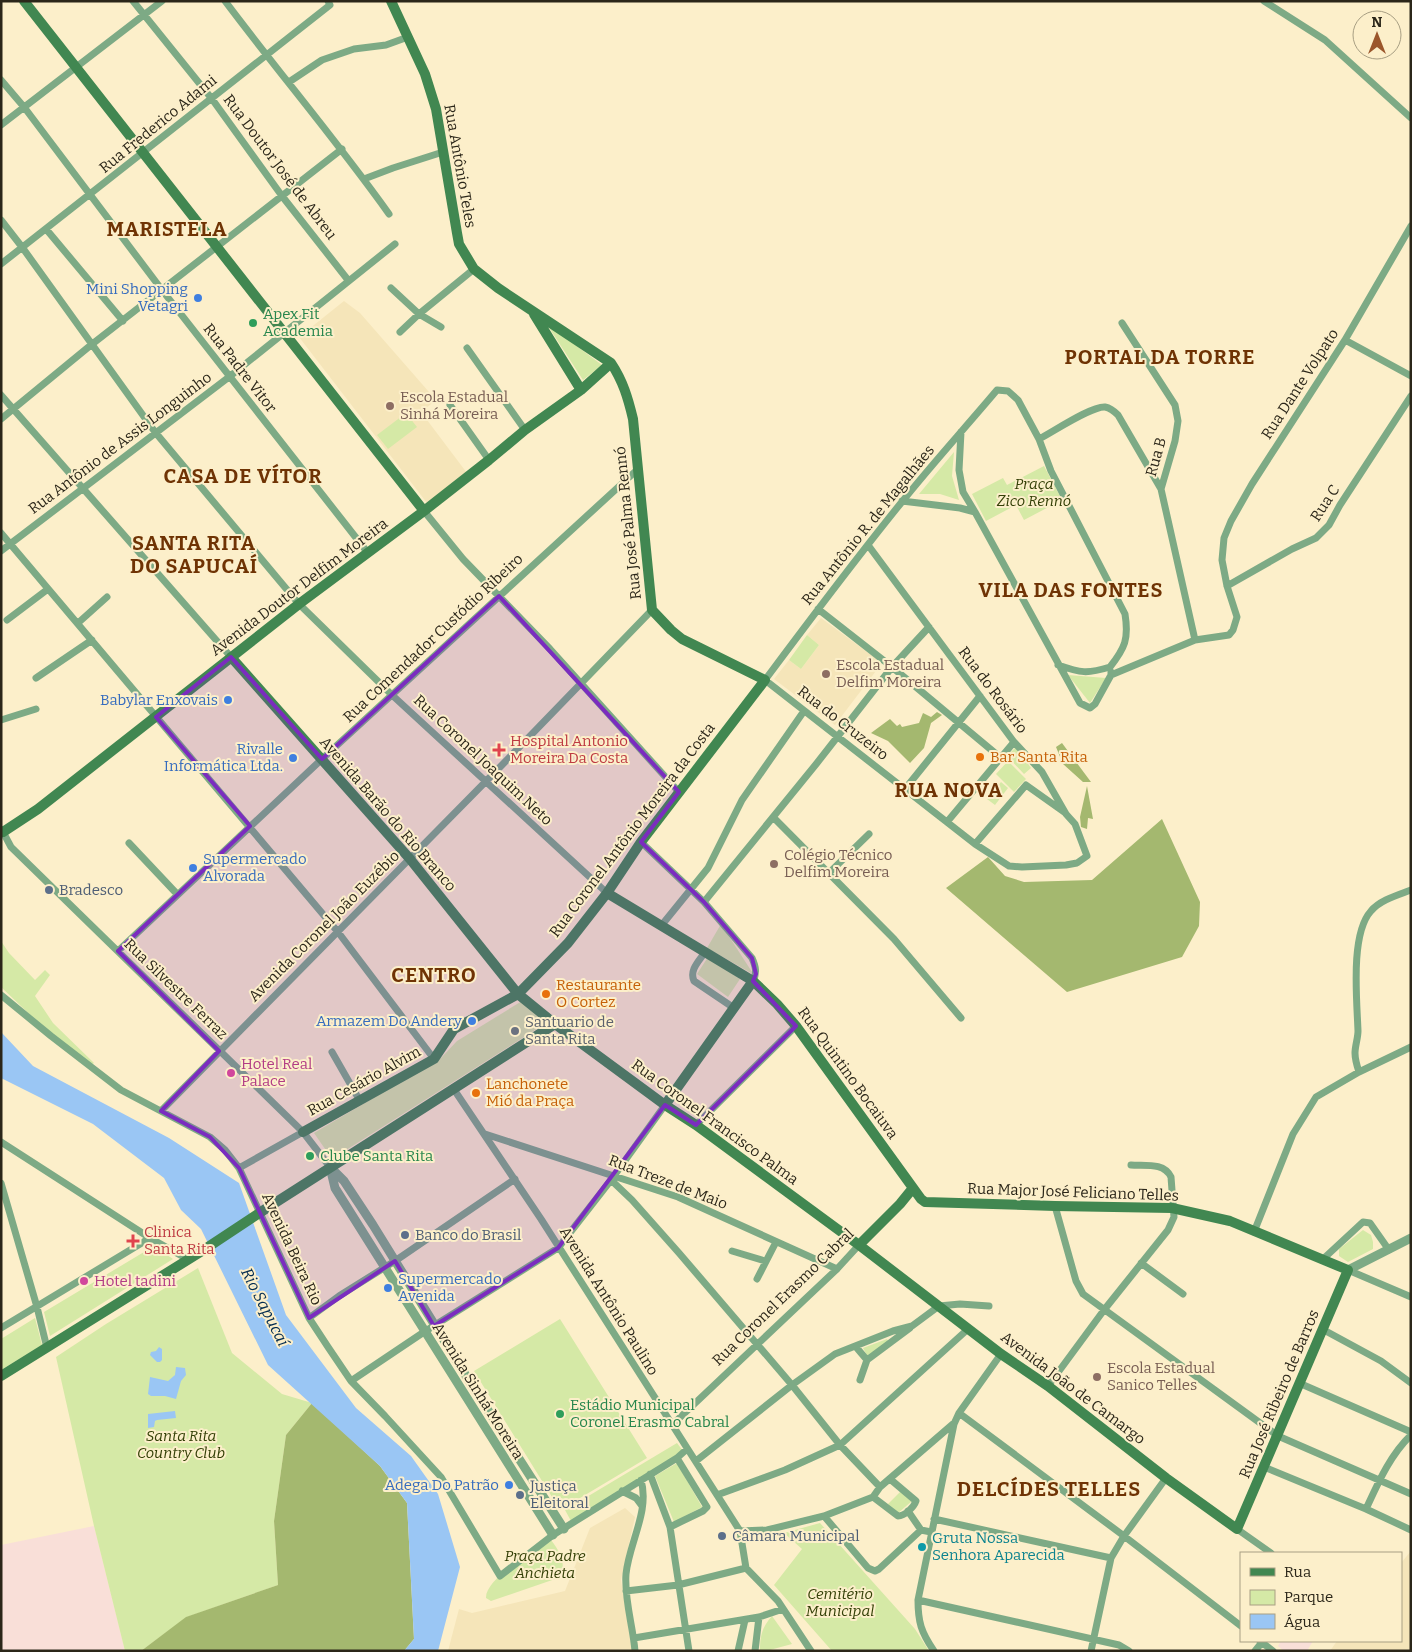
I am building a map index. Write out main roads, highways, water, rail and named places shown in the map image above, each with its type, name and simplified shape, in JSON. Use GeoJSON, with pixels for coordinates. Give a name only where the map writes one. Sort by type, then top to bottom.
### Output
{"type":"FeatureCollection","features":[{"type":"Feature","properties":{"kind":"main road"},"geometry":{"type":"LineString","coordinates":[[24,1],[142,154],[424,511]]}},
{"type":"Feature","properties":{"kind":"main road","name":"Rua Antônio Teles"},"geometry":{"type":"LineString","coordinates":[[391,1],[425,74],[436,108],[458,239],[474,269],[532,311],[611,363]]}},
{"type":"Feature","properties":{"kind":"main road","name":"Rua Antônio Teles"},"geometry":{"type":"LineString","coordinates":[[532,311],[581,390]]}},
{"type":"Feature","properties":{"kind":"main road","name":"Avenida Doutor Delfim Moreira"},"geometry":{"type":"LineString","coordinates":[[2,832],[38,809],[299,604],[424,511],[525,430],[581,390],[611,363]]}},
{"type":"Feature","properties":{"kind":"main road","name":"Rua José Palma Rennó"},"geometry":{"type":"LineString","coordinates":[[611,363],[620,376],[627,393],[633,419],[652,610],[682,639],[765,680]]}},
{"type":"Feature","properties":{"kind":"main road","name":"Avenida Barão do Rio Branco"},"geometry":{"type":"LineString","coordinates":[[231,657],[410,859],[518,994],[555,1024]]}},
{"type":"Feature","properties":{"kind":"main road","name":"Rua Coronel Antônio Moreira da Costa"},"geometry":{"type":"LineString","coordinates":[[518,994],[568,943],[607,893],[641,842],[765,680]]}},
{"type":"Feature","properties":{"kind":"main road","name":"Rua Quintino Bocaiuva"},"geometry":{"type":"LineString","coordinates":[[607,893],[753,981],[777,1004],[796,1026],[913,1188]]}},
{"type":"Feature","properties":{"kind":"main road"},"geometry":{"type":"LineString","coordinates":[[665,1105],[753,981]]}},
{"type":"Feature","properties":{"kind":"main road","name":"Rua Cesário Alvim"},"geometry":{"type":"LineString","coordinates":[[303,1132],[434,1058],[454,1029],[518,994]]}},
{"type":"Feature","properties":{"kind":"main road"},"geometry":{"type":"LineString","coordinates":[[1,1376],[188,1260],[555,1024]]}},
{"type":"Feature","properties":{"kind":"main road","name":"Rua Coronel Francisco Palma"},"geometry":{"type":"LineString","coordinates":[[555,1024],[858,1245]]}},
{"type":"Feature","properties":{"kind":"main road","name":"Rua Major José Feliciano Telles"},"geometry":{"type":"LineString","coordinates":[[913,1188],[921,1199],[930,1203],[1172,1208],[1219,1217],[1348,1270]]}},
{"type":"Feature","properties":{"kind":"main road","name":"Rua Coronel Erasmo Cabral"},"geometry":{"type":"LineString","coordinates":[[858,1245],[900,1204],[913,1188]]}},
{"type":"Feature","properties":{"kind":"main road","name":"Avenida João de Camargo"},"geometry":{"type":"LineString","coordinates":[[858,1245],[1001,1354],[1048,1386],[1166,1478],[1237,1529]]}},
{"type":"Feature","properties":{"kind":"main road","name":"Rua José Ribeiro de Barros"},"geometry":{"type":"LineString","coordinates":[[1237,1529],[1348,1270]]}},
{"type":"Feature","properties":{"kind":"water","name":"Rio Sapucaí"},"geometry":{"type":"Polygon","coordinates":[[[1,1032],[33,1066],[169,1138],[239,1183],[286,1315],[356,1408],[411,1456],[438,1494],[460,1567],[438,1651],[404,1651],[414,1639],[407,1503],[380,1466],[268,1365],[201,1229],[181,1210],[164,1178],[93,1124],[1,1078],[1,1032]]]}},
{"type":"Feature","properties":{"kind":"water"},"geometry":{"type":"Polygon","coordinates":[[[159,1347],[162,1349],[162,1360],[157,1362],[150,1355],[151,1352],[156,1351],[159,1347]]]}},
{"type":"Feature","properties":{"kind":"water"},"geometry":{"type":"Polygon","coordinates":[[[176,1367],[185,1368],[186,1375],[181,1381],[176,1399],[148,1394],[150,1377],[168,1381],[175,1375],[176,1367]]]}},
{"type":"Feature","properties":{"kind":"water"},"geometry":{"type":"Polygon","coordinates":[[[175,1411],[176,1418],[157,1420],[154,1427],[148,1428],[148,1414],[175,1411]]]}},
{"type":"Feature","properties":{"kind":"place","name":"Mini Shopping Vetagri"},"geometry":{"type":"Point","coordinates":[198,298]}},
{"type":"Feature","properties":{"kind":"place","name":"Apex Fit Academia"},"geometry":{"type":"Point","coordinates":[253,323]}},
{"type":"Feature","properties":{"kind":"place","name":"Escola Estadual Sinhá Moreira"},"geometry":{"type":"Point","coordinates":[390,406]}},
{"type":"Feature","properties":{"kind":"place","name":"Escola Estadual Delfim Moreira"},"geometry":{"type":"Point","coordinates":[826,674]}},
{"type":"Feature","properties":{"kind":"place","name":"Babylar Enxovais"},"geometry":{"type":"Point","coordinates":[228,700]}},
{"type":"Feature","properties":{"kind":"place","name":"Hospital Antonio Moreira Da Costa"},"geometry":{"type":"Point","coordinates":[499,750]}},
{"type":"Feature","properties":{"kind":"place","name":"Bar Santa Rita"},"geometry":{"type":"Point","coordinates":[980,757]}},
{"type":"Feature","properties":{"kind":"place","name":"Rivalle Informática Ltda."},"geometry":{"type":"Point","coordinates":[293,758]}},
{"type":"Feature","properties":{"kind":"place","name":"Colégio Técnico Delfim Moreira"},"geometry":{"type":"Point","coordinates":[774,864]}},
{"type":"Feature","properties":{"kind":"place","name":"Supermercado Alvorada"},"geometry":{"type":"Point","coordinates":[193,868]}},
{"type":"Feature","properties":{"kind":"place","name":"Bradesco"},"geometry":{"type":"Point","coordinates":[49,890]}},
{"type":"Feature","properties":{"kind":"place","name":"Restaurante O Cortez"},"geometry":{"type":"Point","coordinates":[546,994]}},
{"type":"Feature","properties":{"kind":"place","name":"Armazem Do Andery"},"geometry":{"type":"Point","coordinates":[472,1021]}},
{"type":"Feature","properties":{"kind":"place","name":"Santuario de Santa Rita"},"geometry":{"type":"Point","coordinates":[515,1031]}},
{"type":"Feature","properties":{"kind":"place","name":"Hotel Real Palace"},"geometry":{"type":"Point","coordinates":[231,1073]}},
{"type":"Feature","properties":{"kind":"place","name":"Lanchonete Mió da Praça"},"geometry":{"type":"Point","coordinates":[476,1093]}},
{"type":"Feature","properties":{"kind":"place","name":"Clube Santa Rita"},"geometry":{"type":"Point","coordinates":[310,1156]}},
{"type":"Feature","properties":{"kind":"place","name":"Banco do Brasil"},"geometry":{"type":"Point","coordinates":[405,1235]}},
{"type":"Feature","properties":{"kind":"place","name":"Clinica Santa Rita"},"geometry":{"type":"Point","coordinates":[133,1241]}},
{"type":"Feature","properties":{"kind":"place","name":"Hotel tadini"},"geometry":{"type":"Point","coordinates":[84,1281]}},
{"type":"Feature","properties":{"kind":"place","name":"Supermercado Avenida"},"geometry":{"type":"Point","coordinates":[388,1288]}},
{"type":"Feature","properties":{"kind":"place","name":"Escola Estadual Sanico Telles"},"geometry":{"type":"Point","coordinates":[1097,1377]}},
{"type":"Feature","properties":{"kind":"place","name":"Estádio Municipal Coronel Erasmo Cabral"},"geometry":{"type":"Point","coordinates":[560,1414]}},
{"type":"Feature","properties":{"kind":"place","name":"Adega Do Patrão"},"geometry":{"type":"Point","coordinates":[509,1485]}},
{"type":"Feature","properties":{"kind":"place","name":"Justiça Eleitoral"},"geometry":{"type":"Point","coordinates":[520,1495]}},
{"type":"Feature","properties":{"kind":"place","name":"Câmara Municipal"},"geometry":{"type":"Point","coordinates":[722,1536]}},
{"type":"Feature","properties":{"kind":"place","name":"Gruta Nossa Senhora Aparecida"},"geometry":{"type":"Point","coordinates":[922,1547]}},
{"type":"Feature","properties":{"kind":"district","name":"MARISTELA"},"geometry":{"type":"Point","coordinates":[167,229]}},
{"type":"Feature","properties":{"kind":"district","name":"PORTAL DA TORRE"},"geometry":{"type":"Point","coordinates":[1160,357]}},
{"type":"Feature","properties":{"kind":"district","name":"CASA DE VÍTOR"},"geometry":{"type":"Point","coordinates":[243,476]}},
{"type":"Feature","properties":{"kind":"district","name":"SANTA RITA DO SAPUCAÍ"},"geometry":{"type":"Point","coordinates":[194,554]}},
{"type":"Feature","properties":{"kind":"district","name":"VILA DAS FONTES"},"geometry":{"type":"Point","coordinates":[1071,590]}},
{"type":"Feature","properties":{"kind":"district","name":"RUA NOVA"},"geometry":{"type":"Point","coordinates":[949,790]}},
{"type":"Feature","properties":{"kind":"district","name":"CENTRO"},"geometry":{"type":"Point","coordinates":[434,975]}},
{"type":"Feature","properties":{"kind":"district","name":"DELCÍDES TELLES"},"geometry":{"type":"Point","coordinates":[1049,1489]}},
{"type":"Feature","properties":{"kind":"park label","name":"Praça Zico Rennó"},"geometry":{"type":"Point","coordinates":[1034,492]}},
{"type":"Feature","properties":{"kind":"park label","name":"Santa Rita Country Club"},"geometry":{"type":"Point","coordinates":[181,1444]}},
{"type":"Feature","properties":{"kind":"park label","name":"Praça Padre Anchieta"},"geometry":{"type":"Point","coordinates":[545,1564]}},
{"type":"Feature","properties":{"kind":"park label","name":"Cemitério Municipal"},"geometry":{"type":"Point","coordinates":[840,1602]}}]}
